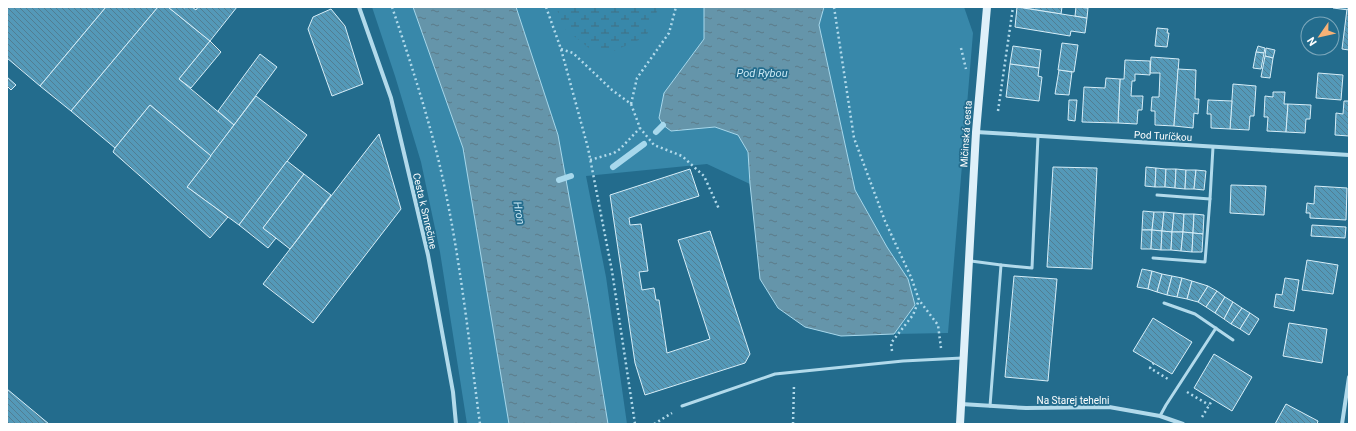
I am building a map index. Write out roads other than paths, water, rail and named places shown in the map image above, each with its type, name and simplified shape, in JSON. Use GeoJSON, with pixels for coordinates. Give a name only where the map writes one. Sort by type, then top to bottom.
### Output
{"type":"FeatureCollection","features":[{"type":"Feature","properties":{"kind":"street","name":"Cesta k Smrečine"},"geometry":{"type":"LineString","coordinates":[[359,7],[391,98],[428,255],[453,392],[456,424]]}},
{"type":"Feature","properties":{"kind":"street","name":"Mičinská cesta"},"geometry":{"type":"LineString","coordinates":[[960,424],[976,132],[986,8]]}},
{"type":"Feature","properties":{"kind":"street","name":"Pod Turíčkou"},"geometry":{"type":"LineString","coordinates":[[976,132],[1349,155]]}},
{"type":"Feature","properties":{"kind":"street"},"geometry":{"type":"LineString","coordinates":[[1342,424],[1349,377]]}},
{"type":"Feature","properties":{"kind":"street","name":"Na Starej tehelni"},"geometry":{"type":"LineString","coordinates":[[961,404],[1026,408],[1109,407],[1160,416],[1183,424]]}},
{"type":"Feature","properties":{"kind":"lane"},"geometry":{"type":"LineString","coordinates":[[969,261],[1032,268],[1038,136]]}},
{"type":"Feature","properties":{"kind":"lane"},"geometry":{"type":"LineString","coordinates":[[1153,258],[1205,262],[1213,146]]}},
{"type":"Feature","properties":{"kind":"lane"},"geometry":{"type":"LineString","coordinates":[[1157,195],[1210,199]]}},
{"type":"Feature","properties":{"kind":"lane"},"geometry":{"type":"LineString","coordinates":[[990,406],[1001,265]]}},
{"type":"Feature","properties":{"kind":"lane"},"geometry":{"type":"LineString","coordinates":[[1164,303],[1195,314],[1233,340]]}},
{"type":"Feature","properties":{"kind":"lane"},"geometry":{"type":"LineString","coordinates":[[1160,416],[1216,328]]}},
{"type":"Feature","properties":{"kind":"lane"},"geometry":{"type":"LineString","coordinates":[[682,406],[776,374],[903,361],[964,357]]}},
{"type":"Feature","properties":{"kind":"water","name":"Hron"},"geometry":{"type":"Polygon","coordinates":[[[413,7],[516,7],[558,135],[608,424],[509,424],[463,148],[413,7]]]}},
{"type":"Feature","properties":{"kind":"water","name":"Pod Rybou"},"geometry":{"type":"Polygon","coordinates":[[[704,7],[824,7],[819,25],[855,190],[887,247],[908,279],[915,305],[894,334],[841,336],[805,327],[778,308],[760,279],[748,152],[738,135],[715,127],[671,131],[663,125],[659,118],[664,93],[704,39],[704,7]]]}},
{"type":"Feature","properties":{"kind":"waterway"},"geometry":{"type":"LineString","coordinates":[[656,132],[663,125]]}},
{"type":"Feature","properties":{"kind":"waterway"},"geometry":{"type":"LineString","coordinates":[[613,167],[644,144]]}},
{"type":"Feature","properties":{"kind":"waterway"},"geometry":{"type":"LineString","coordinates":[[559,180],[571,176]]}}]}
